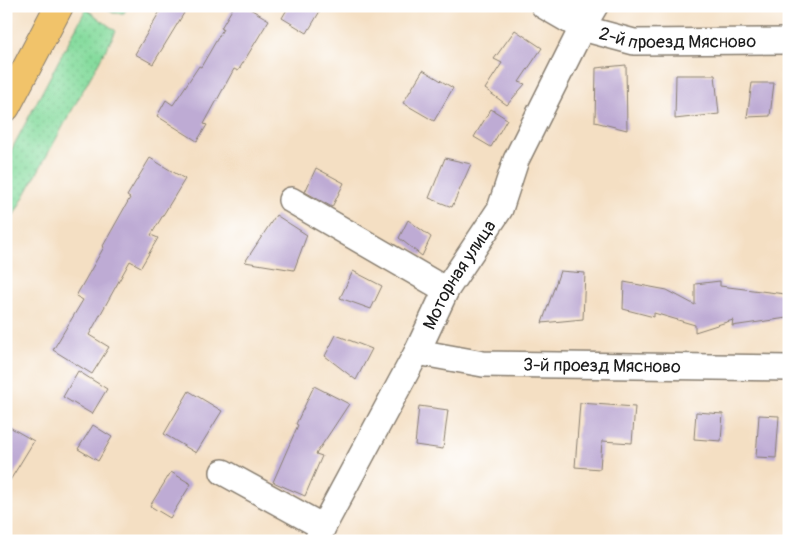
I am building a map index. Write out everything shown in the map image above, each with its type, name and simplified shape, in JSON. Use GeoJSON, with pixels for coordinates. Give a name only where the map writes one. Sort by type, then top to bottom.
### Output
{"type":"FeatureCollection","features":[{"type":"Feature","properties":{"kind":"main road"},"geometry":{"type":"LineString","coordinates":[[6,107],[59,6]]}},
{"type":"Feature","properties":{"kind":"street","name":"2-й проезд Мясново"},"geometry":{"type":"LineString","coordinates":[[544,6],[582,28],[634,42],[789,41]]}},
{"type":"Feature","properties":{"kind":"street","name":"Моторная улица"},"geometry":{"type":"LineString","coordinates":[[320,534],[417,352],[446,290],[500,209],[516,160],[582,28],[595,6]]}},
{"type":"Feature","properties":{"kind":"street"},"geometry":{"type":"LineString","coordinates":[[290,200],[446,290]]}},
{"type":"Feature","properties":{"kind":"street","name":"3-й проезд Мясново"},"geometry":{"type":"LineString","coordinates":[[417,352],[483,364],[789,368]]}},
{"type":"Feature","properties":{"kind":"street"},"geometry":{"type":"LineString","coordinates":[[223,472],[320,534]]}},
{"type":"Feature","properties":{"kind":"green space"},"geometry":{"type":"Polygon","coordinates":[[[103,6],[128,6],[124,13],[113,13],[103,6]]]}},
{"type":"Feature","properties":{"kind":"green space"},"geometry":{"type":"Polygon","coordinates":[[[86,9],[116,31],[6,229],[6,160],[86,9]]]}},
{"type":"Feature","properties":{"kind":"building"},"geometry":{"type":"Polygon","coordinates":[[[163,6],[173,6],[184,13],[153,64],[135,54],[163,6]]]}},
{"type":"Feature","properties":{"kind":"building"},"geometry":{"type":"Polygon","coordinates":[[[234,6],[245,6],[269,20],[238,71],[234,69],[204,124],[207,125],[197,141],[157,116],[166,100],[173,105],[199,66],[201,67],[234,6]]]}},
{"type":"Feature","properties":{"kind":"building"},"geometry":{"type":"Polygon","coordinates":[[[289,6],[323,6],[307,33],[282,18],[289,6]]]}},
{"type":"Feature","properties":{"kind":"building"},"geometry":{"type":"Polygon","coordinates":[[[515,30],[542,48],[519,82],[525,84],[507,105],[485,89],[502,63],[494,59],[515,30]]]}},
{"type":"Feature","properties":{"kind":"building"},"geometry":{"type":"Polygon","coordinates":[[[626,65],[627,130],[595,122],[596,68],[626,65]]]}},
{"type":"Feature","properties":{"kind":"building"},"geometry":{"type":"Polygon","coordinates":[[[423,70],[453,88],[434,121],[403,103],[423,70]]]}},
{"type":"Feature","properties":{"kind":"building"},"geometry":{"type":"Polygon","coordinates":[[[676,75],[715,75],[719,114],[675,119],[676,75]]]}},
{"type":"Feature","properties":{"kind":"building"},"geometry":{"type":"Polygon","coordinates":[[[752,83],[774,83],[770,116],[747,117],[752,83]]]}},
{"type":"Feature","properties":{"kind":"building"},"geometry":{"type":"Polygon","coordinates":[[[491,109],[507,119],[491,147],[474,137],[491,109]]]}},
{"type":"Feature","properties":{"kind":"building"},"geometry":{"type":"Polygon","coordinates":[[[150,158],[185,179],[151,235],[158,238],[141,267],[130,261],[89,335],[109,347],[92,374],[53,350],[83,300],[76,296],[130,198],[127,196],[150,158]]]}},
{"type":"Feature","properties":{"kind":"building"},"geometry":{"type":"Polygon","coordinates":[[[445,158],[471,164],[452,207],[429,198],[445,158]]]}},
{"type":"Feature","properties":{"kind":"building"},"geometry":{"type":"Polygon","coordinates":[[[316,168],[344,183],[332,207],[305,192],[316,168]]]}},
{"type":"Feature","properties":{"kind":"building"},"geometry":{"type":"Polygon","coordinates":[[[276,215],[307,235],[294,270],[245,262],[276,215]]]}},
{"type":"Feature","properties":{"kind":"building"},"geometry":{"type":"Polygon","coordinates":[[[408,220],[431,237],[422,256],[399,238],[408,220]]]}},
{"type":"Feature","properties":{"kind":"building"},"geometry":{"type":"Polygon","coordinates":[[[353,271],[382,286],[371,309],[340,298],[353,271]]]}},
{"type":"Feature","properties":{"kind":"building"},"geometry":{"type":"Polygon","coordinates":[[[560,271],[585,273],[583,319],[542,323],[560,271]]]}},
{"type":"Feature","properties":{"kind":"building"},"geometry":{"type":"Polygon","coordinates":[[[720,281],[720,286],[785,294],[787,318],[732,326],[733,320],[695,332],[695,325],[654,313],[654,317],[623,309],[624,282],[667,290],[695,305],[695,284],[720,281]]]}},
{"type":"Feature","properties":{"kind":"building"},"geometry":{"type":"Polygon","coordinates":[[[336,335],[372,349],[356,380],[325,356],[336,335]]]}},
{"type":"Feature","properties":{"kind":"building"},"geometry":{"type":"Polygon","coordinates":[[[78,371],[107,389],[92,414],[63,397],[78,371]]]}},
{"type":"Feature","properties":{"kind":"building"},"geometry":{"type":"Polygon","coordinates":[[[314,386],[349,404],[316,454],[322,456],[305,496],[273,482],[298,425],[296,424],[314,386]]]}},
{"type":"Feature","properties":{"kind":"building"},"geometry":{"type":"Polygon","coordinates":[[[189,391],[222,411],[196,453],[164,434],[189,391]]]}},
{"type":"Feature","properties":{"kind":"building"},"geometry":{"type":"Polygon","coordinates":[[[580,403],[635,407],[632,443],[602,441],[600,469],[575,467],[580,403]]]}},
{"type":"Feature","properties":{"kind":"building"},"geometry":{"type":"Polygon","coordinates":[[[419,406],[448,410],[443,449],[415,445],[419,406]]]}},
{"type":"Feature","properties":{"kind":"building"},"geometry":{"type":"Polygon","coordinates":[[[696,412],[723,414],[721,441],[694,439],[696,412]]]}},
{"type":"Feature","properties":{"kind":"building"},"geometry":{"type":"Polygon","coordinates":[[[759,415],[779,416],[776,458],[756,457],[759,415]]]}},
{"type":"Feature","properties":{"kind":"building"},"geometry":{"type":"Polygon","coordinates":[[[6,425],[34,441],[6,487],[6,425]]]}},
{"type":"Feature","properties":{"kind":"building"},"geometry":{"type":"Polygon","coordinates":[[[93,425],[112,437],[98,461],[78,449],[93,425]]]}},
{"type":"Feature","properties":{"kind":"building"},"geometry":{"type":"Polygon","coordinates":[[[171,472],[191,484],[170,518],[150,506],[171,472]]]}}]}
